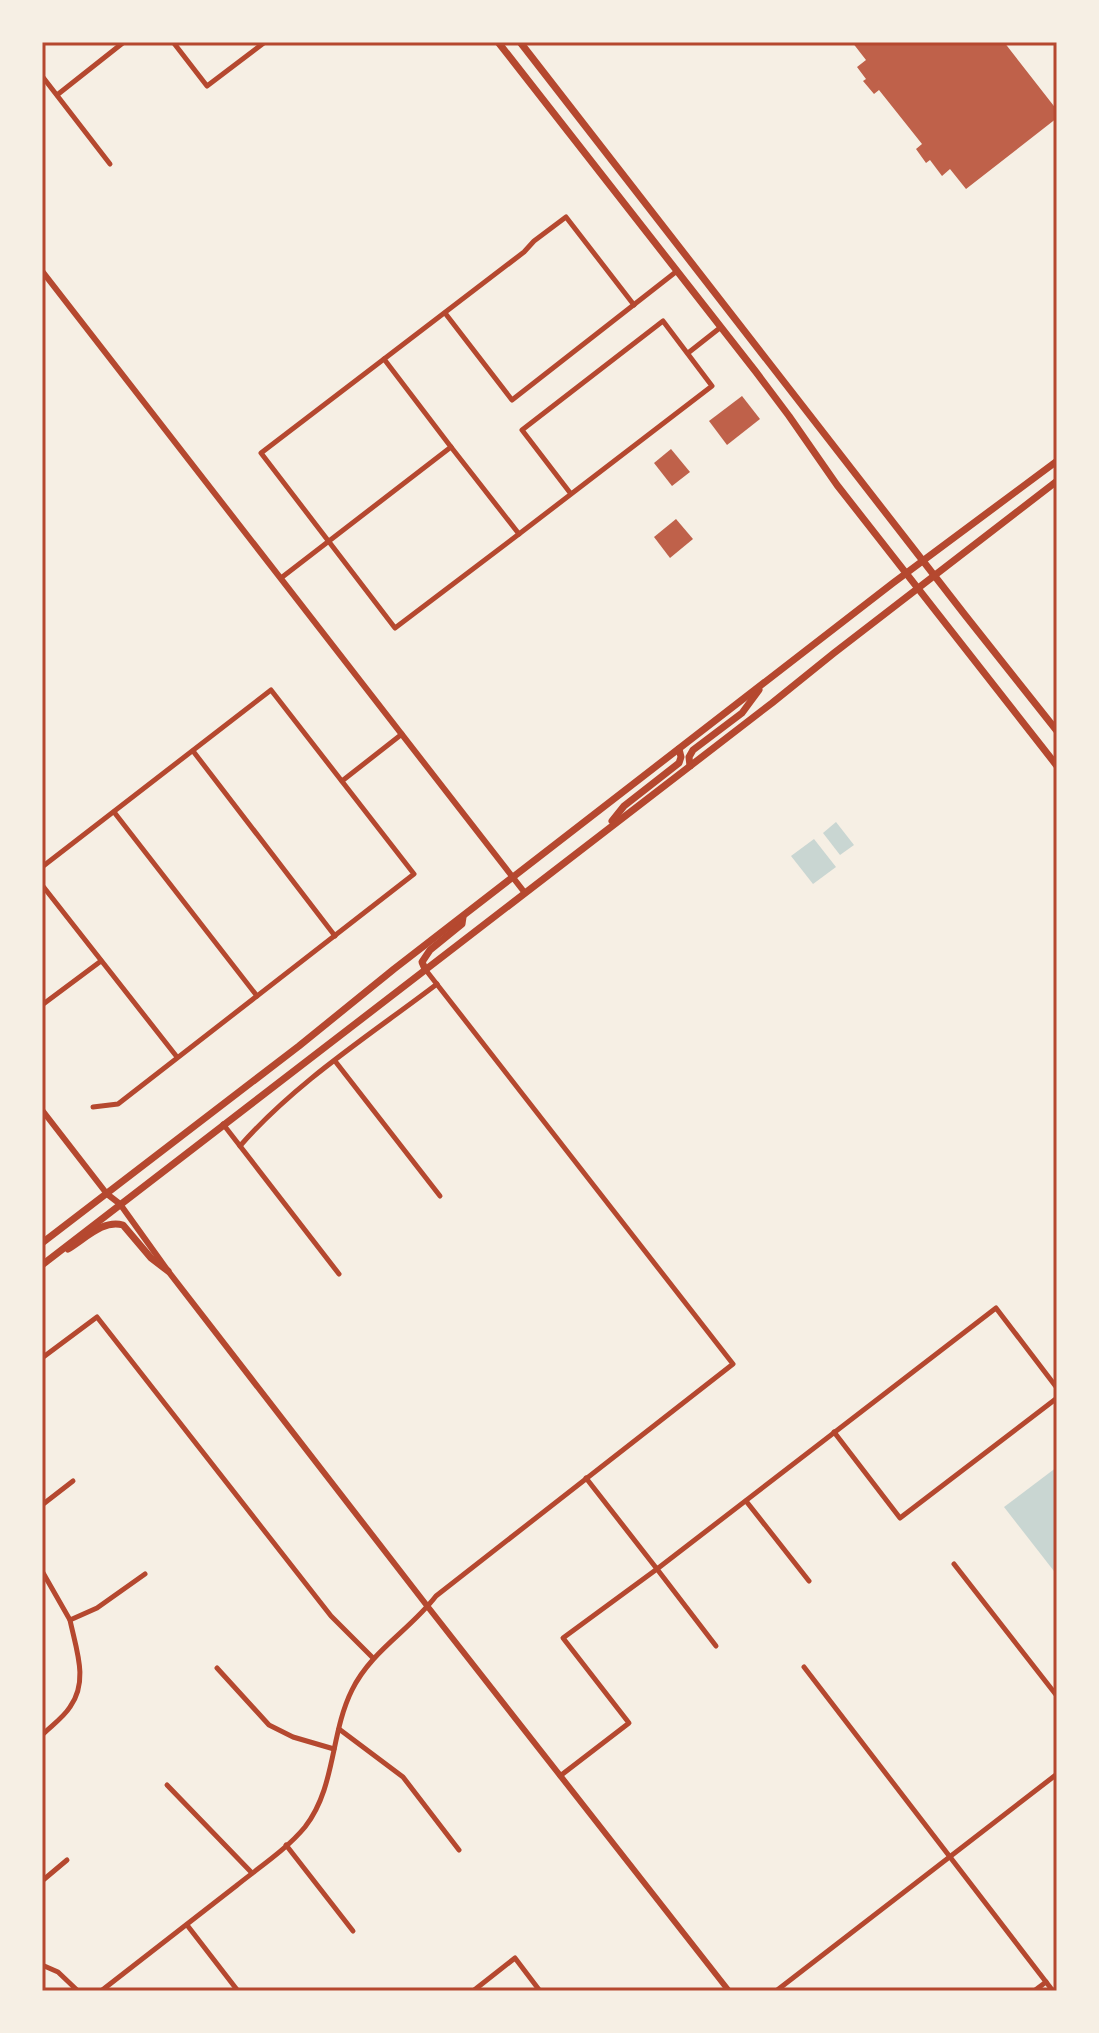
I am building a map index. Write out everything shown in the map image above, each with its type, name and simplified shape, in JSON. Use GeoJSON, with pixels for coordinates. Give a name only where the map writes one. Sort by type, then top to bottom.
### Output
{"type":"FeatureCollection","features":[{"type":"Feature","properties":{"kind":"main road"},"geometry":{"type":"LineString","coordinates":[[498,42],[721,327],[905,574],[1057,766]]}},
{"type":"Feature","properties":{"kind":"main road"},"geometry":{"type":"LineString","coordinates":[[520,42],[1057,731]]}},
{"type":"Feature","properties":{"kind":"main road"},"geometry":{"type":"LineString","coordinates":[[42,1243],[905,574],[1057,461]]}},
{"type":"Feature","properties":{"kind":"main road"},"geometry":{"type":"LineString","coordinates":[[42,1265],[1057,481]]}},
{"type":"Feature","properties":{"kind":"main road"},"geometry":{"type":"LineString","coordinates":[[690,766],[689,757],[693,750],[742,713],[765,682]]}},
{"type":"Feature","properties":{"kind":"main road"},"geometry":{"type":"LineString","coordinates":[[603,833],[624,806],[679,763],[679,749]]}},
{"type":"Feature","properties":{"kind":"main road"},"geometry":{"type":"LineString","coordinates":[[425,969],[422,962],[426,954],[462,924],[463,917]]}},
{"type":"Feature","properties":{"kind":"main road"},"geometry":{"type":"LineString","coordinates":[[59,1252],[69,1249],[104,1226],[118,1223],[168,1271]]}},
{"type":"Feature","properties":{"kind":"street"},"geometry":{"type":"LineString","coordinates":[[57,95],[124,42]]}},
{"type":"Feature","properties":{"kind":"street"},"geometry":{"type":"LineString","coordinates":[[173,42],[207,86],[265,42]]}},
{"type":"Feature","properties":{"kind":"street"},"geometry":{"type":"LineString","coordinates":[[42,76],[110,164]]}},
{"type":"Feature","properties":{"kind":"street"},"geometry":{"type":"LineString","coordinates":[[571,494],[522,430],[663,321],[712,386],[519,534],[395,628],[261,453],[566,217],[634,305]]}},
{"type":"Feature","properties":{"kind":"street"},"geometry":{"type":"LineString","coordinates":[[42,271],[525,893]]}},
{"type":"Feature","properties":{"kind":"street"},"geometry":{"type":"LineString","coordinates":[[445,313],[512,400],[677,271]]}},
{"type":"Feature","properties":{"kind":"street"},"geometry":{"type":"LineString","coordinates":[[688,353],[721,327]]}},
{"type":"Feature","properties":{"kind":"street"},"geometry":{"type":"LineString","coordinates":[[384,359],[519,534]]}},
{"type":"Feature","properties":{"kind":"street"},"geometry":{"type":"LineString","coordinates":[[281,578],[451,447]]}},
{"type":"Feature","properties":{"kind":"street"},"geometry":{"type":"LineString","coordinates":[[42,867],[271,690],[414,874],[118,1104],[93,1107]]}},
{"type":"Feature","properties":{"kind":"street"},"geometry":{"type":"LineString","coordinates":[[342,781],[402,734]]}},
{"type":"Feature","properties":{"kind":"street"},"geometry":{"type":"LineString","coordinates":[[193,751],[335,936]]}},
{"type":"Feature","properties":{"kind":"street"},"geometry":{"type":"LineString","coordinates":[[114,812],[257,996]]}},
{"type":"Feature","properties":{"kind":"street"},"geometry":{"type":"LineString","coordinates":[[42,885],[177,1058]]}},
{"type":"Feature","properties":{"kind":"street"},"geometry":{"type":"LineString","coordinates":[[42,1005],[101,961]]}},
{"type":"Feature","properties":{"kind":"street"},"geometry":{"type":"LineString","coordinates":[[101,1991],[252,1873],[306,1825],[322,1798],[353,1688],[373,1658],[420,1617],[436,1596],[733,1364],[425,969]]}},
{"type":"Feature","properties":{"kind":"street"},"geometry":{"type":"LineString","coordinates":[[240,1146],[267,1116],[437,984]]}},
{"type":"Feature","properties":{"kind":"street"},"geometry":{"type":"LineString","coordinates":[[335,1061],[440,1196]]}},
{"type":"Feature","properties":{"kind":"street"},"geometry":{"type":"LineString","coordinates":[[42,1110],[107,1194],[120,1204],[168,1271],[428,1607],[729,1991]]}},
{"type":"Feature","properties":{"kind":"street"},"geometry":{"type":"LineString","coordinates":[[223,1124],[339,1274]]}},
{"type":"Feature","properties":{"kind":"street"},"geometry":{"type":"LineString","coordinates":[[560,1777],[629,1723],[563,1638],[996,1308],[1057,1388]]}},
{"type":"Feature","properties":{"kind":"street"},"geometry":{"type":"LineString","coordinates":[[42,1358],[97,1317],[331,1616],[373,1658]]}},
{"type":"Feature","properties":{"kind":"street"},"geometry":{"type":"LineString","coordinates":[[834,1432],[900,1518],[1057,1398]]}},
{"type":"Feature","properties":{"kind":"street"},"geometry":{"type":"LineString","coordinates":[[586,1478],[716,1646]]}},
{"type":"Feature","properties":{"kind":"street"},"geometry":{"type":"LineString","coordinates":[[42,1505],[73,1481]]}},
{"type":"Feature","properties":{"kind":"street"},"geometry":{"type":"LineString","coordinates":[[746,1501],[809,1581]]}},
{"type":"Feature","properties":{"kind":"street"},"geometry":{"type":"LineString","coordinates":[[954,1564],[1057,1696]]}},
{"type":"Feature","properties":{"kind":"street"},"geometry":{"type":"LineString","coordinates":[[42,1571],[70,1620],[80,1667],[80,1688],[69,1709],[42,1735]]}},
{"type":"Feature","properties":{"kind":"street"},"geometry":{"type":"LineString","coordinates":[[70,1620],[97,1608],[145,1574]]}},
{"type":"Feature","properties":{"kind":"street"},"geometry":{"type":"LineString","coordinates":[[804,1667],[1053,1991]]}},
{"type":"Feature","properties":{"kind":"street"},"geometry":{"type":"LineString","coordinates":[[217,1668],[269,1725],[293,1737],[334,1749]]}},
{"type":"Feature","properties":{"kind":"street"},"geometry":{"type":"LineString","coordinates":[[339,1729],[403,1777],[459,1850]]}},
{"type":"Feature","properties":{"kind":"street"},"geometry":{"type":"LineString","coordinates":[[776,1991],[1057,1774]]}},
{"type":"Feature","properties":{"kind":"street"},"geometry":{"type":"LineString","coordinates":[[167,1785],[252,1873]]}},
{"type":"Feature","properties":{"kind":"street"},"geometry":{"type":"LineString","coordinates":[[286,1845],[353,1931]]}},
{"type":"Feature","properties":{"kind":"street"},"geometry":{"type":"LineString","coordinates":[[42,1881],[67,1860]]}},
{"type":"Feature","properties":{"kind":"street"},"geometry":{"type":"LineString","coordinates":[[187,1925],[238,1991]]}},
{"type":"Feature","properties":{"kind":"street"},"geometry":{"type":"LineString","coordinates":[[473,1991],[515,1958],[540,1991]]}},
{"type":"Feature","properties":{"kind":"street"},"geometry":{"type":"LineString","coordinates":[[42,1965],[58,1972],[78,1991]]}},
{"type":"Feature","properties":{"kind":"street"},"geometry":{"type":"LineString","coordinates":[[1034,1991],[1046,1982]]}},
{"type":"Feature","properties":{"kind":"shaded area"},"geometry":{"type":"Polygon","coordinates":[[[836,822],[854,845],[840,855],[823,833],[836,822]]]}},
{"type":"Feature","properties":{"kind":"shaded area"},"geometry":{"type":"Polygon","coordinates":[[[814,839],[836,867],[813,884],[791,856],[814,839]]]}},
{"type":"Feature","properties":{"kind":"shaded area"},"geometry":{"type":"Polygon","coordinates":[[[1057,1467],[1057,1575],[1004,1507],[1057,1467]]]}},
{"type":"Feature","properties":{"kind":"building"},"geometry":{"type":"Polygon","coordinates":[[[852,42],[1004,42],[1057,110],[1057,118],[966,189],[950,169],[942,176],[930,160],[926,163],[916,149],[922,144],[879,90],[874,94],[863,81],[866,79],[857,67],[866,60],[852,42]]]}},
{"type":"Feature","properties":{"kind":"building"},"geometry":{"type":"Polygon","coordinates":[[[742,396],[760,419],[727,445],[709,421],[742,396]]]}},
{"type":"Feature","properties":{"kind":"building"},"geometry":{"type":"Polygon","coordinates":[[[671,449],[690,472],[672,486],[654,463],[671,449]]]}},
{"type":"Feature","properties":{"kind":"building"},"geometry":{"type":"Polygon","coordinates":[[[676,519],[693,539],[670,558],[654,537],[676,519]]]}}]}
